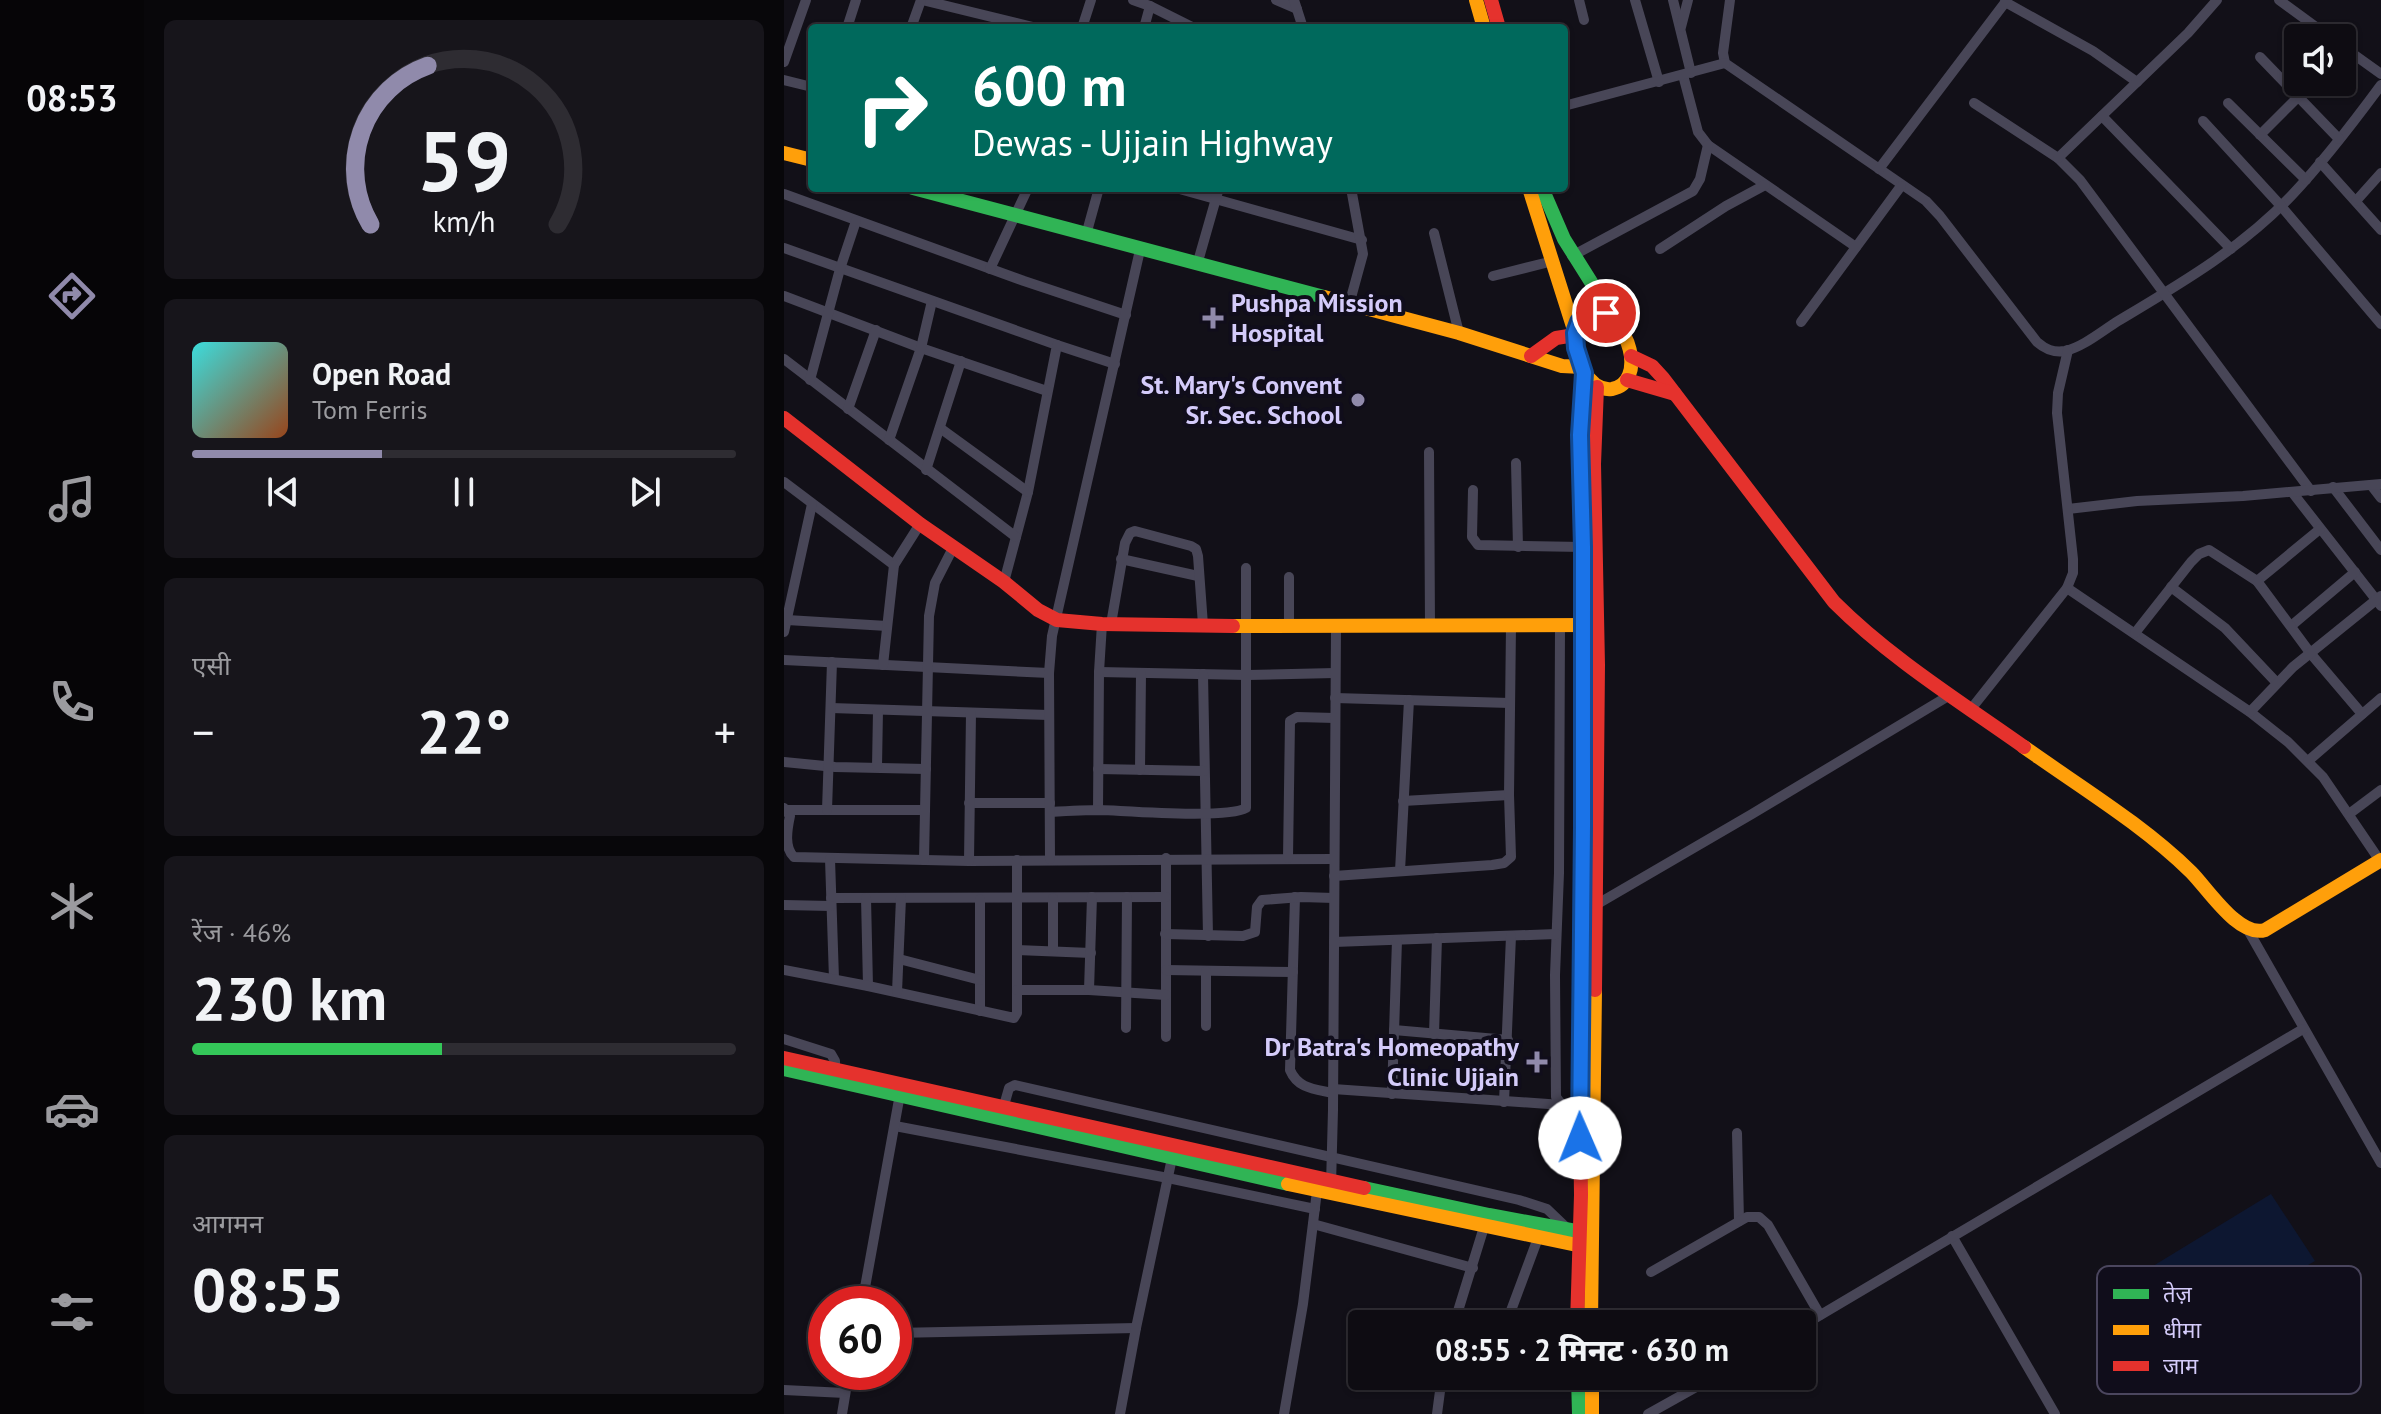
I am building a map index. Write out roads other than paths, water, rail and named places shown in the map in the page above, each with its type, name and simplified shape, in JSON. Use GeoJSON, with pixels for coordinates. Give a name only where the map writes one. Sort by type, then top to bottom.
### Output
{"type":"FeatureCollection","features":[{"type":"Feature","properties":{"kind":"street"},"geometry":{"type":"LineString","coordinates":[[784,62],[806,0]]}},
{"type":"Feature","properties":{"kind":"street"},"geometry":{"type":"LineString","coordinates":[[848,24],[856,0]]}},
{"type":"Feature","properties":{"kind":"street"},"geometry":{"type":"LineString","coordinates":[[913,24],[922,0],[1021,24]]}},
{"type":"Feature","properties":{"kind":"street"},"geometry":{"type":"LineString","coordinates":[[1083,24],[1091,0]]}},
{"type":"Feature","properties":{"kind":"street"},"geometry":{"type":"LineString","coordinates":[[1133,0],[1186,24]]}},
{"type":"Feature","properties":{"kind":"street"},"geometry":{"type":"LineString","coordinates":[[1276,0],[1296,5]]}},
{"type":"Feature","properties":{"kind":"street"},"geometry":{"type":"LineString","coordinates":[[1476,0],[1483,24]]}},
{"type":"Feature","properties":{"kind":"street"},"geometry":{"type":"LineString","coordinates":[[1491,0],[1498,24]]}},
{"type":"Feature","properties":{"kind":"street"},"geometry":{"type":"LineString","coordinates":[[1579,0],[1584,20]]}},
{"type":"Feature","properties":{"kind":"street"},"geometry":{"type":"LineString","coordinates":[[1635,0],[1659,82]]}},
{"type":"Feature","properties":{"kind":"street"},"geometry":{"type":"LineString","coordinates":[[1673,0],[1681,29],[1698,132],[1708,145],[1856,247]]}},
{"type":"Feature","properties":{"kind":"street"},"geometry":{"type":"LineString","coordinates":[[1681,29],[1688,0]]}},
{"type":"Feature","properties":{"kind":"street"},"geometry":{"type":"LineString","coordinates":[[1730,0],[1723,53],[1725,63],[1926,201],[2037,342],[2046,349],[2059,352],[2068,350],[2164,294],[2250,235],[2306,180],[2381,85]]}},
{"type":"Feature","properties":{"kind":"street"},"geometry":{"type":"LineString","coordinates":[[2058,158],[2188,33],[2217,0]]}},
{"type":"Feature","properties":{"kind":"street"},"geometry":{"type":"LineString","coordinates":[[2279,0],[2312,24]]}},
{"type":"Feature","properties":{"kind":"street"},"geometry":{"type":"LineString","coordinates":[[1879,169],[2006,1],[2093,51],[2137,82]]}},
{"type":"Feature","properties":{"kind":"street"},"geometry":{"type":"LineString","coordinates":[[1145,24],[1150,6]]}},
{"type":"Feature","properties":{"kind":"street"},"geometry":{"type":"LineString","coordinates":[[2356,56],[2381,74]]}},
{"type":"Feature","properties":{"kind":"street"},"geometry":{"type":"LineString","coordinates":[[2260,57],[2284,81]]}},
{"type":"Feature","properties":{"kind":"street"},"geometry":{"type":"LineString","coordinates":[[1568,105],[1725,63]]}},
{"type":"Feature","properties":{"kind":"street"},"geometry":{"type":"LineString","coordinates":[[784,80],[808,86]]}},
{"type":"Feature","properties":{"kind":"street"},"geometry":{"type":"LineString","coordinates":[[2260,135],[2299,96],[2339,139]]}},
{"type":"Feature","properties":{"kind":"street"},"geometry":{"type":"LineString","coordinates":[[1974,103],[2058,158],[2080,180],[2311,491]]}},
{"type":"Feature","properties":{"kind":"street"},"geometry":{"type":"LineString","coordinates":[[2228,103],[2306,180]]}},
{"type":"Feature","properties":{"kind":"street"},"geometry":{"type":"LineString","coordinates":[[2102,116],[2231,249]]}},
{"type":"Feature","properties":{"kind":"street"},"geometry":{"type":"LineString","coordinates":[[2203,121],[2281,206],[2381,324]]}},
{"type":"Feature","properties":{"kind":"street"},"geometry":{"type":"LineString","coordinates":[[1572,256],[1693,191],[1700,179],[1708,145]]}},
{"type":"Feature","properties":{"kind":"street"},"geometry":{"type":"LineString","coordinates":[[784,153],[808,159]]}},
{"type":"Feature","properties":{"kind":"street"},"geometry":{"type":"LineString","coordinates":[[2320,162],[2381,230]]}},
{"type":"Feature","properties":{"kind":"street"},"geometry":{"type":"LineString","coordinates":[[2356,201],[2381,173]]}},
{"type":"Feature","properties":{"kind":"street"},"geometry":{"type":"LineString","coordinates":[[1660,249],[1765,185]]}},
{"type":"Feature","properties":{"kind":"street"},"geometry":{"type":"LineString","coordinates":[[1801,322],[1901,186]]}},
{"type":"Feature","properties":{"kind":"street"},"geometry":{"type":"LineString","coordinates":[[928,192],[1459,333],[1583,370],[1597,387],[1582,914],[1580,1110],[1584,1308]]}},
{"type":"Feature","properties":{"kind":"street"},"geometry":{"type":"LineString","coordinates":[[990,269],[1026,192]]}},
{"type":"Feature","properties":{"kind":"street"},"geometry":{"type":"LineString","coordinates":[[1086,235],[1098,192]]}},
{"type":"Feature","properties":{"kind":"street"},"geometry":{"type":"LineString","coordinates":[[1189,192],[1362,240]]}},
{"type":"Feature","properties":{"kind":"street"},"geometry":{"type":"LineString","coordinates":[[1197,265],[1218,192]]}},
{"type":"Feature","properties":{"kind":"street"},"geometry":{"type":"LineString","coordinates":[[1349,305],[1363,254],[1352,192]]}},
{"type":"Feature","properties":{"kind":"street"},"geometry":{"type":"LineString","coordinates":[[1530,192],[1575,334],[1583,370],[1580,435],[1583,547],[1590,625],[1595,1076],[1582,1238]]}},
{"type":"Feature","properties":{"kind":"street"},"geometry":{"type":"LineString","coordinates":[[1544,192],[1572,256],[1620,326],[1631,356],[1632,365],[1627,380],[1612,388],[1597,387]]}},
{"type":"Feature","properties":{"kind":"street"},"geometry":{"type":"LineString","coordinates":[[784,194],[1126,315]]}},
{"type":"Feature","properties":{"kind":"street"},"geometry":{"type":"LineString","coordinates":[[810,380],[856,221]]}},
{"type":"Feature","properties":{"kind":"street"},"geometry":{"type":"LineString","coordinates":[[1434,233],[1459,333]]}},
{"type":"Feature","properties":{"kind":"street"},"geometry":{"type":"LineString","coordinates":[[784,248],[1115,364]]}},
{"type":"Feature","properties":{"kind":"street"},"geometry":{"type":"LineString","coordinates":[[1050,859],[1049,673],[1052,636],[1140,250]]}},
{"type":"Feature","properties":{"kind":"street"},"geometry":{"type":"LineString","coordinates":[[1493,276],[1553,261]]}},
{"type":"Feature","properties":{"kind":"street"},"geometry":{"type":"LineString","coordinates":[[784,296],[1047,391]]}},
{"type":"Feature","properties":{"kind":"street"},"geometry":{"type":"LineString","coordinates":[[889,440],[921,348],[932,301]]}},
{"type":"Feature","properties":{"kind":"street"},"geometry":{"type":"LineString","coordinates":[[1575,334],[1579,322],[1591,312],[1613,317]]}},
{"type":"Feature","properties":{"kind":"street"},"geometry":{"type":"LineString","coordinates":[[848,409],[876,330]]}},
{"type":"Feature","properties":{"kind":"street"},"geometry":{"type":"LineString","coordinates":[[1531,356],[1556,338],[1575,334]]}},
{"type":"Feature","properties":{"kind":"street"},"geometry":{"type":"LineString","coordinates":[[1004,582],[1028,492],[1057,345]]}},
{"type":"Feature","properties":{"kind":"street"},"geometry":{"type":"LineString","coordinates":[[1971,709],[2067,588],[2073,573],[2057,413],[2058,393],[2068,350]]}},
{"type":"Feature","properties":{"kind":"street"},"geometry":{"type":"LineString","coordinates":[[1631,356],[1652,366],[1834,602],[1876,641],[2165,848],[2248,930],[2381,1163]]}},
{"type":"Feature","properties":{"kind":"street"},"geometry":{"type":"LineString","coordinates":[[784,359],[1016,537]]}},
{"type":"Feature","properties":{"kind":"street"},"geometry":{"type":"LineString","coordinates":[[926,470],[961,361]]}},
{"type":"Feature","properties":{"kind":"street"},"geometry":{"type":"LineString","coordinates":[[1627,380],[1675,394]]}},
{"type":"Feature","properties":{"kind":"street"},"geometry":{"type":"LineString","coordinates":[[784,418],[920,524],[1004,582],[1038,610],[1057,620],[1106,624],[1289,627],[1590,625]]}},
{"type":"Feature","properties":{"kind":"street"},"geometry":{"type":"LineString","coordinates":[[940,428],[1028,492]]}},
{"type":"Feature","properties":{"kind":"street"},"geometry":{"type":"LineString","coordinates":[[1429,452],[1430,626]]}},
{"type":"Feature","properties":{"kind":"street"},"geometry":{"type":"LineString","coordinates":[[1516,463],[1518,547]]}},
{"type":"Feature","properties":{"kind":"street"},"geometry":{"type":"LineString","coordinates":[[784,482],[894,565]]}},
{"type":"Feature","properties":{"kind":"street"},"geometry":{"type":"LineString","coordinates":[[2068,509],[2376,484],[2381,498]]}},
{"type":"Feature","properties":{"kind":"street"},"geometry":{"type":"LineString","coordinates":[[2333,487],[2381,550]]}},
{"type":"Feature","properties":{"kind":"street"},"geometry":{"type":"LineString","coordinates":[[1473,490],[1472,537],[1483,547],[1583,547]]}},
{"type":"Feature","properties":{"kind":"street"},"geometry":{"type":"LineString","coordinates":[[2250,712],[2277,683],[2380,601],[2292,492]]}},
{"type":"Feature","properties":{"kind":"street"},"geometry":{"type":"LineString","coordinates":[[812,504],[785,626],[887,626]]}},
{"type":"Feature","properties":{"kind":"street"},"geometry":{"type":"LineString","coordinates":[[883,665],[894,565],[920,524]]}},
{"type":"Feature","properties":{"kind":"street"},"geometry":{"type":"LineString","coordinates":[[2257,581],[2320,529]]}},
{"type":"Feature","properties":{"kind":"street"},"geometry":{"type":"LineString","coordinates":[[1098,810],[1099,672],[1106,624],[1127,537],[1140,531],[1196,549],[1203,625]]}},
{"type":"Feature","properties":{"kind":"street"},"geometry":{"type":"LineString","coordinates":[[924,860],[931,599],[935,583],[953,548]]}},
{"type":"Feature","properties":{"kind":"street"},"geometry":{"type":"LineString","coordinates":[[2135,633],[2199,554],[2209,550],[2257,581],[2311,654],[2362,714]]}},
{"type":"Feature","properties":{"kind":"street"},"geometry":{"type":"LineString","coordinates":[[1121,559],[1198,576]]}},
{"type":"Feature","properties":{"kind":"street"},"geometry":{"type":"LineString","coordinates":[[969,803],[1098,810],[1242,811],[1247,804],[1246,568]]}},
{"type":"Feature","properties":{"kind":"street"},"geometry":{"type":"LineString","coordinates":[[2291,626],[2355,572]]}},
{"type":"Feature","properties":{"kind":"street"},"geometry":{"type":"LineString","coordinates":[[1289,577],[1289,627]]}},
{"type":"Feature","properties":{"kind":"street"},"geometry":{"type":"LineString","coordinates":[[2171,587],[2225,628],[2277,683]]}},
{"type":"Feature","properties":{"kind":"street"},"geometry":{"type":"LineString","coordinates":[[2067,588],[2250,712],[2308,761],[2323,777],[2381,860],[2265,930],[2248,930]]}},
{"type":"Feature","properties":{"kind":"street"},"geometry":{"type":"LineString","coordinates":[[1334,876],[1492,865],[1508,860],[1513,853],[1509,795],[1511,626]]}},
{"type":"Feature","properties":{"kind":"street"},"geometry":{"type":"LineString","coordinates":[[1560,626],[1556,1097],[1562,1105]]}},
{"type":"Feature","properties":{"kind":"street"},"geometry":{"type":"LineString","coordinates":[[1284,1414],[1315,1209],[1326,1189],[1332,1157],[1336,627]]}},
{"type":"Feature","properties":{"kind":"street"},"geometry":{"type":"LineString","coordinates":[[784,660],[1049,673]]}},
{"type":"Feature","properties":{"kind":"street"},"geometry":{"type":"LineString","coordinates":[[827,810],[832,662]]}},
{"type":"Feature","properties":{"kind":"street"},"geometry":{"type":"LineString","coordinates":[[1099,672],[1335,673]]}},
{"type":"Feature","properties":{"kind":"street"},"geometry":{"type":"LineString","coordinates":[[1140,770],[1141,673]]}},
{"type":"Feature","properties":{"kind":"street"},"geometry":{"type":"LineString","coordinates":[[1203,674],[1208,936]]}},
{"type":"Feature","properties":{"kind":"street"},"geometry":{"type":"LineString","coordinates":[[1582,914],[1950,695]]}},
{"type":"Feature","properties":{"kind":"street"},"geometry":{"type":"LineString","coordinates":[[1335,698],[1510,703]]}},
{"type":"Feature","properties":{"kind":"street"},"geometry":{"type":"LineString","coordinates":[[2308,761],[2381,698]]}},
{"type":"Feature","properties":{"kind":"street"},"geometry":{"type":"LineString","coordinates":[[1400,871],[1409,700]]}},
{"type":"Feature","properties":{"kind":"street"},"geometry":{"type":"LineString","coordinates":[[831,708],[1049,715]]}},
{"type":"Feature","properties":{"kind":"street"},"geometry":{"type":"LineString","coordinates":[[877,767],[878,710]]}},
{"type":"Feature","properties":{"kind":"street"},"geometry":{"type":"LineString","coordinates":[[969,861],[971,713]]}},
{"type":"Feature","properties":{"kind":"street"},"geometry":{"type":"LineString","coordinates":[[1288,858],[1290,721],[1297,717],[1335,718]]}},
{"type":"Feature","properties":{"kind":"street"},"geometry":{"type":"LineString","coordinates":[[784,762],[829,767],[926,769]]}},
{"type":"Feature","properties":{"kind":"street"},"geometry":{"type":"LineString","coordinates":[[1098,769],[1204,771]]}},
{"type":"Feature","properties":{"kind":"street"},"geometry":{"type":"LineString","coordinates":[[2349,814],[2381,790]]}},
{"type":"Feature","properties":{"kind":"street"},"geometry":{"type":"LineString","coordinates":[[1403,801],[1509,795]]}},
{"type":"Feature","properties":{"kind":"street"},"geometry":{"type":"LineString","coordinates":[[786,809],[790,816],[784,850],[794,857],[969,861],[1334,859]]}},
{"type":"Feature","properties":{"kind":"street"},"geometry":{"type":"LineString","coordinates":[[786,809],[925,810]]}},
{"type":"Feature","properties":{"kind":"street"},"geometry":{"type":"LineString","coordinates":[[1166,858],[1166,1037]]}},
{"type":"Feature","properties":{"kind":"street"},"geometry":{"type":"LineString","coordinates":[[830,859],[834,979]]}},
{"type":"Feature","properties":{"kind":"street"},"geometry":{"type":"LineString","coordinates":[[784,970],[1014,1018],[1017,1013],[1017,860]]}},
{"type":"Feature","properties":{"kind":"street"},"geometry":{"type":"LineString","coordinates":[[1089,990],[1092,897]]}},
{"type":"Feature","properties":{"kind":"street"},"geometry":{"type":"LineString","coordinates":[[1126,1028],[1127,897]]}},
{"type":"Feature","properties":{"kind":"street"},"geometry":{"type":"LineString","coordinates":[[784,905],[866,898],[1166,897]]}},
{"type":"Feature","properties":{"kind":"street"},"geometry":{"type":"LineString","coordinates":[[1295,897],[1291,1075],[1307,1088],[1562,1105],[1580,1110]]}},
{"type":"Feature","properties":{"kind":"street"},"geometry":{"type":"LineString","coordinates":[[866,898],[868,986]]}},
{"type":"Feature","properties":{"kind":"street"},"geometry":{"type":"LineString","coordinates":[[897,992],[901,898]]}},
{"type":"Feature","properties":{"kind":"street"},"geometry":{"type":"LineString","coordinates":[[1053,898],[1053,951]]}},
{"type":"Feature","properties":{"kind":"street"},"geometry":{"type":"LineString","coordinates":[[1165,934],[1252,935],[1255,932],[1257,907],[1262,900],[1334,898]]}},
{"type":"Feature","properties":{"kind":"street"},"geometry":{"type":"LineString","coordinates":[[980,899],[980,1011]]}},
{"type":"Feature","properties":{"kind":"street"},"geometry":{"type":"LineString","coordinates":[[1334,942],[1556,934]]}},
{"type":"Feature","properties":{"kind":"street"},"geometry":{"type":"LineString","coordinates":[[1504,1102],[1511,936]]}},
{"type":"Feature","properties":{"kind":"street"},"geometry":{"type":"LineString","coordinates":[[1434,1034],[1437,938]]}},
{"type":"Feature","properties":{"kind":"street"},"geometry":{"type":"LineString","coordinates":[[1392,1094],[1397,940]]}},
{"type":"Feature","properties":{"kind":"street"},"geometry":{"type":"LineString","coordinates":[[1017,950],[1091,953]]}},
{"type":"Feature","properties":{"kind":"street"},"geometry":{"type":"LineString","coordinates":[[899,959],[980,980]]}},
{"type":"Feature","properties":{"kind":"street"},"geometry":{"type":"LineString","coordinates":[[1166,970],[1293,972]]}},
{"type":"Feature","properties":{"kind":"street"},"geometry":{"type":"LineString","coordinates":[[1206,971],[1206,1026]]}},
{"type":"Feature","properties":{"kind":"street"},"geometry":{"type":"LineString","coordinates":[[1017,990],[1089,990],[1166,995]]}},
{"type":"Feature","properties":{"kind":"street"},"geometry":{"type":"LineString","coordinates":[[1816,1317],[2303,1029]]}},
{"type":"Feature","properties":{"kind":"street"},"geometry":{"type":"LineString","coordinates":[[1394,1030],[1508,1040]]}},
{"type":"Feature","properties":{"kind":"street"},"geometry":{"type":"LineString","coordinates":[[784,1039],[831,1054],[839,1076]]}},
{"type":"Feature","properties":{"kind":"street"},"geometry":{"type":"LineString","coordinates":[[784,1058],[839,1076]]}},
{"type":"Feature","properties":{"kind":"street"},"geometry":{"type":"LineString","coordinates":[[784,1069],[839,1076],[1003,1109],[1022,1119],[1172,1158],[1326,1189],[1457,1210],[1582,1238]]}},
{"type":"Feature","properties":{"kind":"street"},"geometry":{"type":"LineString","coordinates":[[866,1082],[900,1094],[1022,1119],[1484,1227],[1538,1238],[1582,1238]]}},
{"type":"Feature","properties":{"kind":"street"},"geometry":{"type":"LineString","coordinates":[[1003,1109],[1009,1088],[1013,1085],[1519,1200],[1547,1209],[1582,1238]]}},
{"type":"Feature","properties":{"kind":"street"},"geometry":{"type":"LineString","coordinates":[[865,1286],[900,1094]]}},
{"type":"Feature","properties":{"kind":"street"},"geometry":{"type":"LineString","coordinates":[[895,1126],[1315,1209]]}},
{"type":"Feature","properties":{"kind":"street"},"geometry":{"type":"LineString","coordinates":[[1737,1133],[1739,1221]]}},
{"type":"Feature","properties":{"kind":"street"},"geometry":{"type":"LineString","coordinates":[[1120,1414],[1172,1158]]}},
{"type":"Feature","properties":{"kind":"street"},"geometry":{"type":"LineString","coordinates":[[1651,1272],[1753,1216],[1764,1220],[1820,1315]]}},
{"type":"Feature","properties":{"kind":"street"},"geometry":{"type":"LineString","coordinates":[[1313,1224],[1473,1268]]}},
{"type":"Feature","properties":{"kind":"street"},"geometry":{"type":"LineString","coordinates":[[1459,1310],[1484,1227]]}},
{"type":"Feature","properties":{"kind":"street"},"geometry":{"type":"LineString","coordinates":[[1952,1236],[2055,1414]]}},
{"type":"Feature","properties":{"kind":"street"},"geometry":{"type":"LineString","coordinates":[[1511,1310],[1538,1238]]}},
{"type":"Feature","properties":{"kind":"street"},"geometry":{"type":"LineString","coordinates":[[912,1333],[1136,1328]]}},
{"type":"Feature","properties":{"kind":"street"},"geometry":{"type":"LineString","coordinates":[[784,1390],[845,1393]]}},
{"type":"Feature","properties":{"kind":"street"},"geometry":{"type":"LineString","coordinates":[[842,1414],[846,1390]]}},
{"type":"Feature","properties":{"kind":"street"},"geometry":{"type":"LineString","coordinates":[[1437,1414],[1440,1390]]}},
{"type":"Feature","properties":{"kind":"street"},"geometry":{"type":"LineString","coordinates":[[1578,1390],[1579,1414]]}},
{"type":"Feature","properties":{"kind":"street"},"geometry":{"type":"LineString","coordinates":[[1592,1390],[1592,1414]]}},
{"type":"Feature","properties":{"kind":"street"},"geometry":{"type":"LineString","coordinates":[[1648,1414],[1691,1390]]}},
{"type":"Feature","properties":{"kind":"water"},"geometry":{"type":"Polygon","coordinates":[[[2271,1194],[2315,1261],[2306,1266],[2153,1266],[2271,1194]]]}},
{"type":"Feature","properties":{"kind":"place","name":"Pushpa Mission Hospital"},"geometry":{"type":"Point","coordinates":[1213,318]}},
{"type":"Feature","properties":{"kind":"place","name":"St. Mary's Convent Sr. Sec. School"},"geometry":{"type":"Point","coordinates":[1358,400]}},
{"type":"Feature","properties":{"kind":"place","name":"Dr Batra's Homeopathy Clinic Ujjain"},"geometry":{"type":"Point","coordinates":[1537,1062]}}]}
